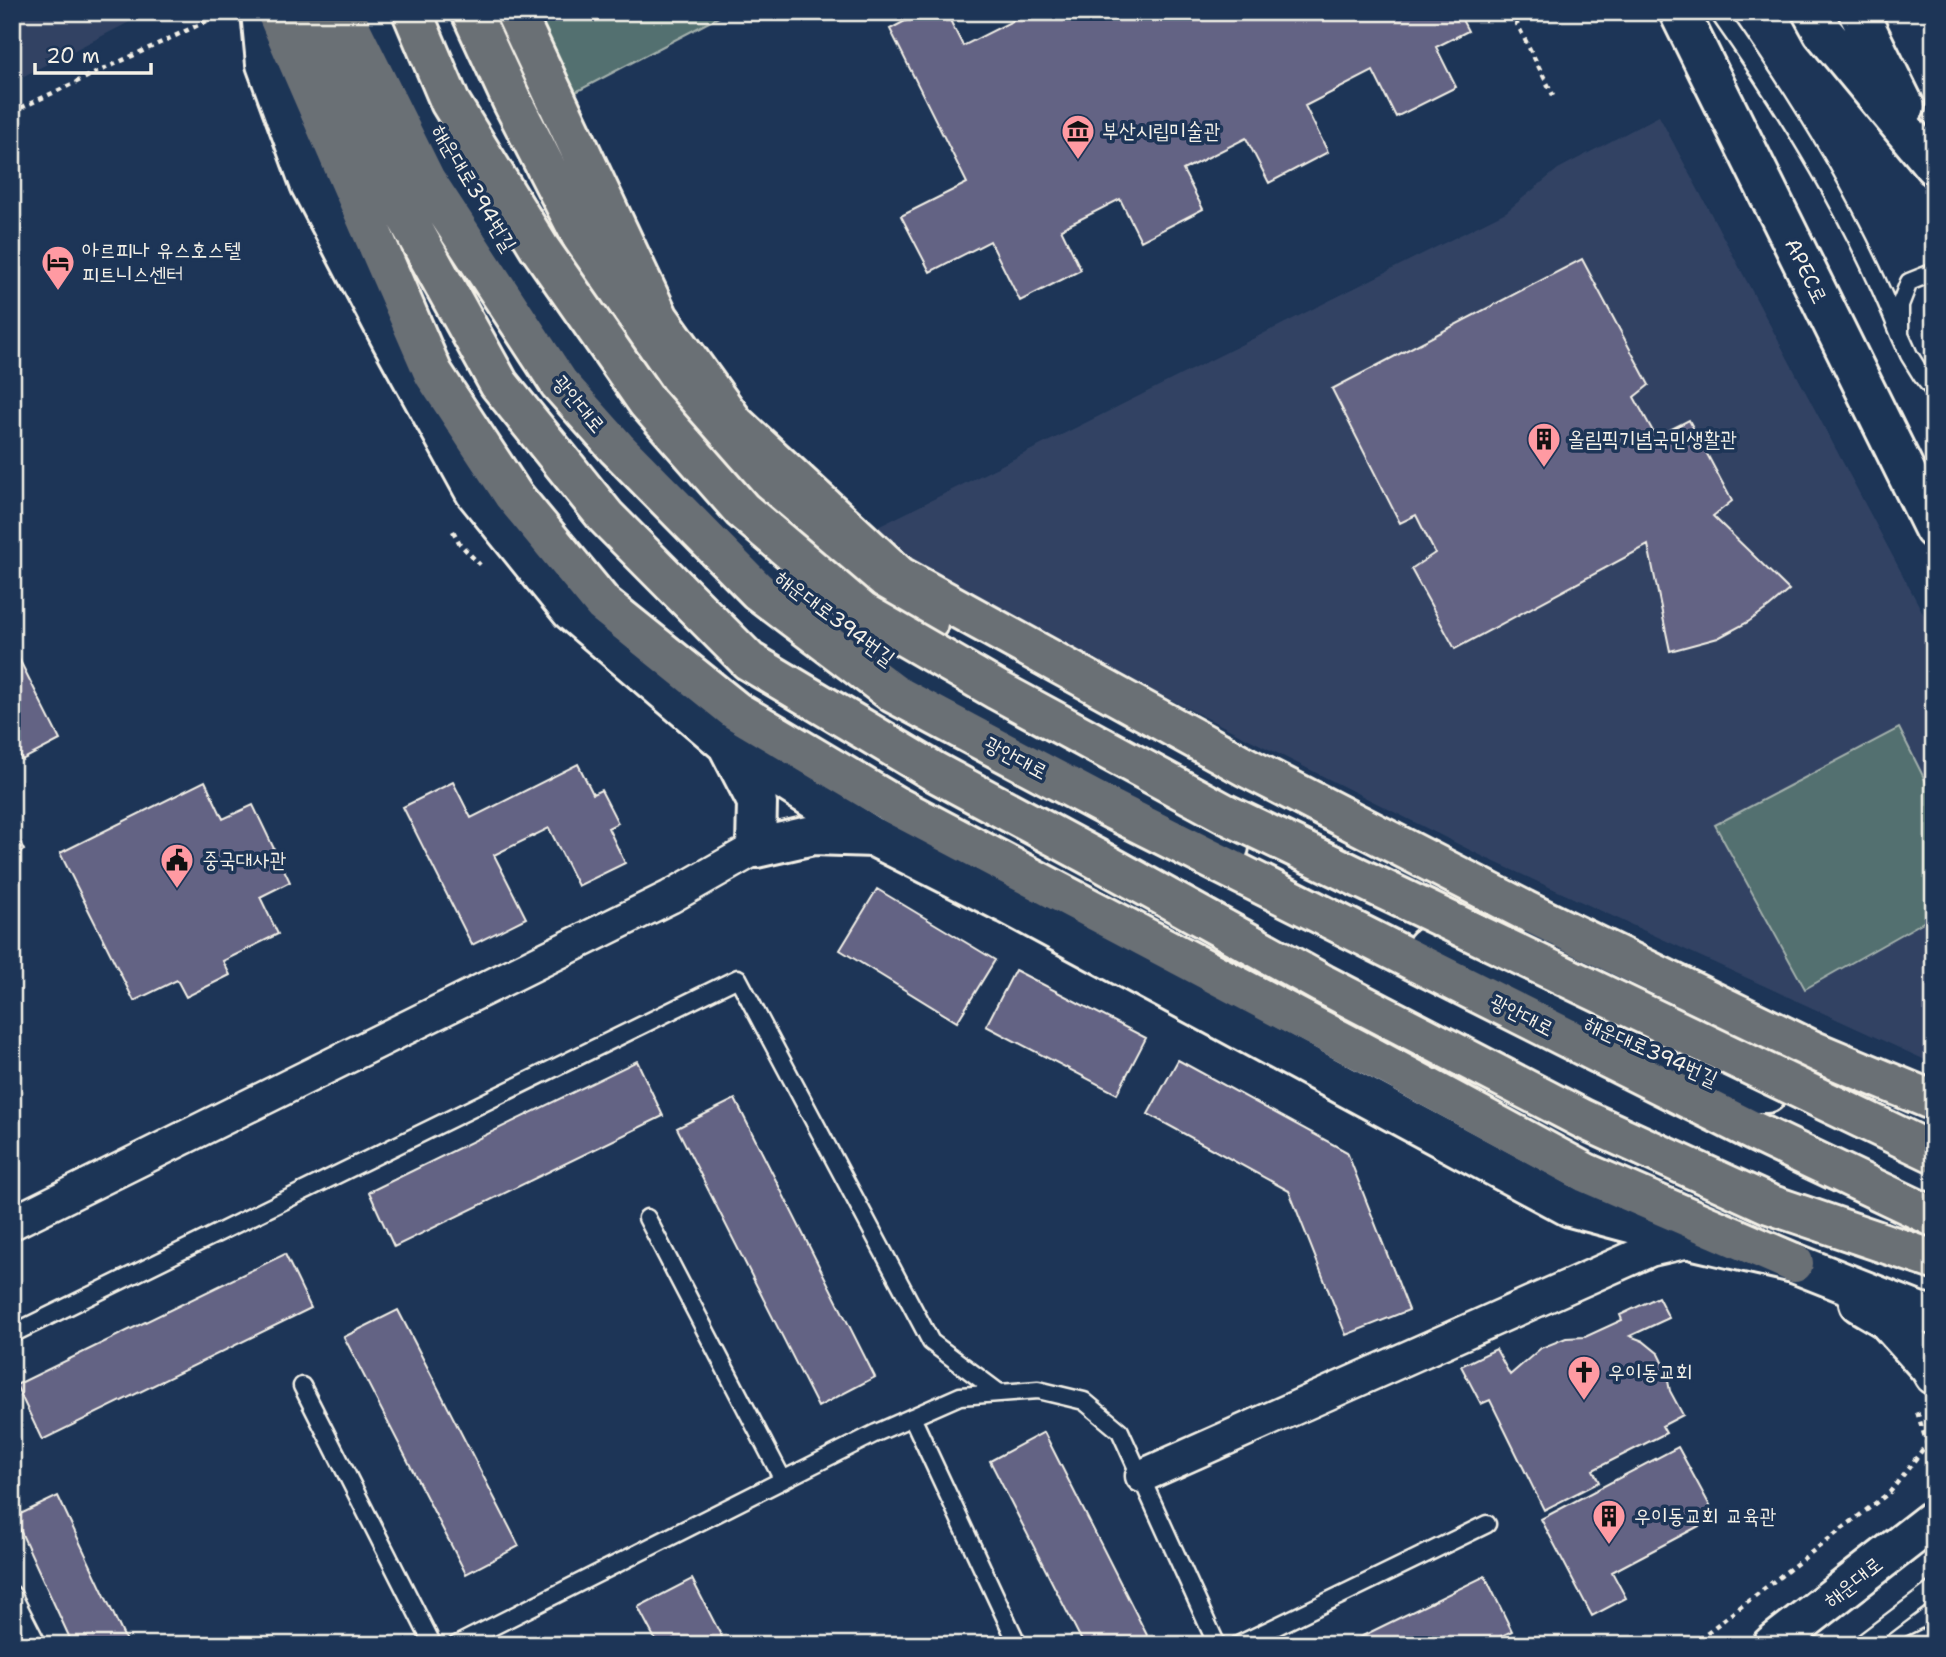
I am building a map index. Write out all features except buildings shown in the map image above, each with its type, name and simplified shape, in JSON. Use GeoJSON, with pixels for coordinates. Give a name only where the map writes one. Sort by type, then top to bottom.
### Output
{"type":"FeatureCollection","features":[{"type":"Feature","properties":{"kind":"highway"},"geometry":{"type":"LineString","coordinates":[[276,12],[433,373],[513,495],[603,604],[736,711],[894,805],[1358,1049],[1586,1173],[1794,1263]]}},
{"type":"Feature","properties":{"kind":"highway"},"geometry":{"type":"LineString","coordinates":[[307,12],[397,200],[499,384],[606,517],[749,662],[935,772],[1322,984],[1583,1119],[1769,1204],[1934,1260]]}},
{"type":"Feature","properties":{"kind":"highway","name":"광안대로"},"geometry":{"type":"LineString","coordinates":[[343,12],[426,180],[559,383],[617,448],[758,592],[892,693],[1126,816],[1741,1125],[1934,1217]]}},
{"type":"Feature","properties":{"kind":"highway"},"geometry":{"type":"LineString","coordinates":[[412,12],[450,102],[539,247],[647,402],[742,510],[862,611],[997,690],[1226,814],[1934,1153]]}},
{"type":"Feature","properties":{"kind":"highway"},"geometry":{"type":"LineString","coordinates":[[471,12],[512,101],[639,349],[745,480],[866,589],[1349,849],[1501,927]]}},
{"type":"Feature","properties":{"kind":"highway"},"geometry":{"type":"LineString","coordinates":[[515,12],[659,318],[735,424],[899,576],[1246,766],[1524,910],[1814,1051],[1934,1101]]}},
{"type":"Feature","properties":{"kind":"main road"},"geometry":{"type":"LineString","coordinates":[[261,12],[266,64],[310,184],[475,492],[571,611],[727,744],[874,837],[1007,904],[1570,1207],[1794,1263],[1918,1312],[1934,1315]]}},
{"type":"Feature","properties":{"kind":"main road","name":"해운대로394번길"},"geometry":{"type":"LineString","coordinates":[[378,12],[411,84],[582,365],[782,583],[963,710],[1397,934],[1677,1064],[1745,1093],[1767,1093],[1775,1083],[1776,1065],[1769,1054],[1748,1037]]}},
{"type":"Feature","properties":{"kind":"main road","name":"해운대로394번길"},"geometry":{"type":"LineString","coordinates":[[403,12],[411,84]]}},
{"type":"Feature","properties":{"kind":"main road","name":"APEC로"},"geometry":{"type":"LineString","coordinates":[[1679,12],[1934,529]]}},
{"type":"Feature","properties":{"kind":"main road"},"geometry":{"type":"LineString","coordinates":[[1812,12],[1823,32],[1934,166]]}},
{"type":"Feature","properties":{"kind":"main road"},"geometry":{"type":"LineString","coordinates":[[1857,12],[1934,166]]}},
{"type":"Feature","properties":{"kind":"main road"},"geometry":{"type":"LineString","coordinates":[[727,744],[757,803],[756,848],[813,835],[874,837]]}},
{"type":"Feature","properties":{"kind":"main road","name":"해운대로394번길"},"geometry":{"type":"LineString","coordinates":[[1397,934],[1501,927],[1934,1119]]}},
{"type":"Feature","properties":{"kind":"main road"},"geometry":{"type":"LineString","coordinates":[[1794,1263],[1886,1320],[1930,1367],[1924,1387]]}},
{"type":"Feature","properties":{"kind":"main road","name":"해운대로"},"geometry":{"type":"LineString","coordinates":[[1772,1645],[1934,1519]]}},
{"type":"Feature","properties":{"kind":"street"},"geometry":{"type":"LineString","coordinates":[[12,1223],[670,897],[756,848]]}},
{"type":"Feature","properties":{"kind":"street"},"geometry":{"type":"LineString","coordinates":[[1142,1476],[1650,1250],[1694,1240]]}},
{"type":"Feature","properties":{"kind":"lane"},"geometry":{"type":"LineString","coordinates":[[1718,12],[1762,75],[1821,172],[1855,232],[1909,355],[1934,391]]}},
{"type":"Feature","properties":{"kind":"lane"},"geometry":{"type":"LineString","coordinates":[[1900,335],[1900,305],[1909,282],[1934,272]]}},
{"type":"Feature","properties":{"kind":"lane"},"geometry":{"type":"LineString","coordinates":[[12,1334],[738,978],[931,1342],[998,1392]]}},
{"type":"Feature","properties":{"kind":"lane"},"geometry":{"type":"LineString","coordinates":[[647,1218],[783,1480]]}},
{"type":"Feature","properties":{"kind":"lane"},"geometry":{"type":"LineString","coordinates":[[302,1386],[433,1645]]}},
{"type":"Feature","properties":{"kind":"lane"},"geometry":{"type":"LineString","coordinates":[[456,1645],[912,1417],[960,1396],[1038,1390],[1084,1401],[1120,1430],[1217,1645]]}},
{"type":"Feature","properties":{"kind":"lane"},"geometry":{"type":"LineString","coordinates":[[912,1417],[1018,1645]]}},
{"type":"Feature","properties":{"kind":"lane"},"geometry":{"type":"LineString","coordinates":[[1238,1645],[1487,1524]]}},
{"type":"Feature","properties":{"kind":"lane"},"geometry":{"type":"LineString","coordinates":[[1860,1645],[1934,1588]]}},
{"type":"Feature","properties":{"kind":"lane"},"geometry":{"type":"LineString","coordinates":[[12,1594],[38,1645]]}},
{"type":"Feature","properties":{"kind":"lane"},"geometry":{"type":"LineString","coordinates":[[1910,1645],[1934,1633]]}},
{"type":"Feature","properties":{"kind":"path"},"geometry":{"type":"LineString","coordinates":[[12,112],[226,12]]}},
{"type":"Feature","properties":{"kind":"path"},"geometry":{"type":"LineString","coordinates":[[1511,12],[1553,95]]}},
{"type":"Feature","properties":{"kind":"path"},"geometry":{"type":"LineString","coordinates":[[1691,1645],[1890,1492],[1927,1444],[1924,1387]]}},
{"type":"Feature","properties":{"kind":"shaded area"},"geometry":{"type":"Polygon","coordinates":[[[12,12],[149,12],[12,82],[12,12]]]}},
{"type":"Feature","properties":{"kind":"shaded area","name":"올림픽기념국민생활관"},"geometry":{"type":"Polygon","coordinates":[[[1659,116],[1934,634],[1934,1064],[1486,858],[930,579],[866,533],[1506,212],[1558,169],[1659,116]]]}},
{"type":"Feature","properties":{"kind":"green space"},"geometry":{"type":"Polygon","coordinates":[[[536,12],[728,12],[572,94],[536,12]]]}},
{"type":"Feature","properties":{"kind":"green space"},"geometry":{"type":"Polygon","coordinates":[[[1899,728],[1934,798],[1934,916],[1805,989],[1715,825],[1899,728]]]}},
{"type":"Feature","properties":{"kind":"place","name":"부산시립미술관"},"geometry":{"type":"Point","coordinates":[1078,161]}},
{"type":"Feature","properties":{"kind":"place","name":"아르피나 유스호스텔 피트니스센터"},"geometry":{"type":"Point","coordinates":[58,292]}},
{"type":"Feature","properties":{"kind":"place","name":"올림픽기념국민생활관"},"geometry":{"type":"Point","coordinates":[1544,469]}},
{"type":"Feature","properties":{"kind":"place","name":"중국대사관"},"geometry":{"type":"Point","coordinates":[177,890]}},
{"type":"Feature","properties":{"kind":"place","name":"우이동교회"},"geometry":{"type":"Point","coordinates":[1584,1402]}},
{"type":"Feature","properties":{"kind":"place","name":"우이동교회 교육관"},"geometry":{"type":"Point","coordinates":[1609,1546]}}]}
